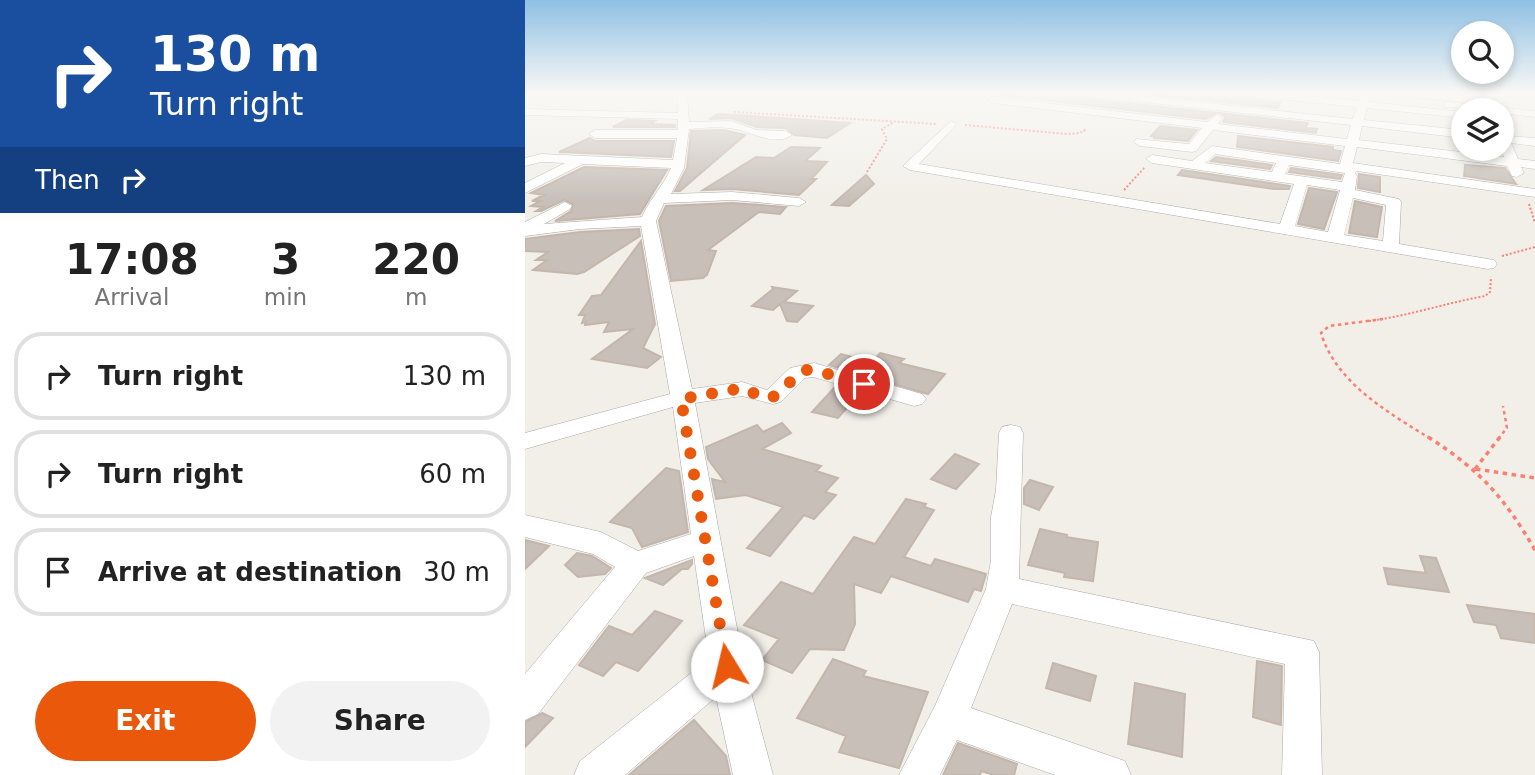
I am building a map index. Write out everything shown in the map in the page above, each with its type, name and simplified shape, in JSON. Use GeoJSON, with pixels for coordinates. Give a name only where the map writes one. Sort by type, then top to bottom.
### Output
{"type":"FeatureCollection","features":[{"type":"Feature","properties":{"kind":"street"},"geometry":{"type":"LineString","coordinates":[[595,134],[620,129]]}},
{"type":"Feature","properties":{"kind":"street"},"geometry":{"type":"LineString","coordinates":[[682,129],[674,178],[653,210],[727,666],[753,775]]}},
{"type":"Feature","properties":{"kind":"street"},"geometry":{"type":"LineString","coordinates":[[751,129],[754,133],[786,135]]}},
{"type":"Feature","properties":{"kind":"street"},"geometry":{"type":"LineString","coordinates":[[946,129],[910,166],[1488,264]]}},
{"type":"Feature","properties":{"kind":"street"},"geometry":{"type":"LineString","coordinates":[[1140,142],[1192,148],[1207,129]]}},
{"type":"Feature","properties":{"kind":"street"},"geometry":{"type":"LineString","coordinates":[[1275,129],[1295,137],[1290,147],[1293,149],[1357,130],[1451,134]]}},
{"type":"Feature","properties":{"kind":"street"},"geometry":{"type":"LineString","coordinates":[[1357,130],[1451,143]]}},
{"type":"Feature","properties":{"kind":"street"},"geometry":{"type":"LineString","coordinates":[[1357,130],[1535,179]]}},
{"type":"Feature","properties":{"kind":"street"},"geometry":{"type":"LineString","coordinates":[[1335,237],[1347,190],[1357,130]]}},
{"type":"Feature","properties":{"kind":"street"},"geometry":{"type":"LineString","coordinates":[[1357,130],[1529,193]]}},
{"type":"Feature","properties":{"kind":"street"},"geometry":{"type":"LineString","coordinates":[[1195,165],[1209,150],[1284,160],[1357,130],[1451,138]]}},
{"type":"Feature","properties":{"kind":"street"},"geometry":{"type":"LineString","coordinates":[[1514,139],[1535,132]]}},
{"type":"Feature","properties":{"kind":"street"},"geometry":{"type":"LineString","coordinates":[[1514,143],[1535,142]]}},
{"type":"Feature","properties":{"kind":"street"},"geometry":{"type":"LineString","coordinates":[[1514,146],[1535,153]]}},
{"type":"Feature","properties":{"kind":"street"},"geometry":{"type":"LineString","coordinates":[[525,149],[561,148],[541,159]]}},
{"type":"Feature","properties":{"kind":"street"},"geometry":{"type":"LineString","coordinates":[[1514,150],[1535,165]]}},
{"type":"Feature","properties":{"kind":"street"},"geometry":{"type":"LineString","coordinates":[[1236,171],[1247,155]]}},
{"type":"Feature","properties":{"kind":"street"},"geometry":{"type":"LineString","coordinates":[[525,162],[541,159],[677,163]]}},
{"type":"Feature","properties":{"kind":"street"},"geometry":{"type":"LineString","coordinates":[[1152,159],[1276,176],[1300,188]]}},
{"type":"Feature","properties":{"kind":"street"},"geometry":{"type":"LineString","coordinates":[[525,188],[580,160]]}},
{"type":"Feature","properties":{"kind":"street"},"geometry":{"type":"LineString","coordinates":[[1276,176],[1284,160]]}},
{"type":"Feature","properties":{"kind":"street"},"geometry":{"type":"LineString","coordinates":[[1512,161],[1529,193]]}},
{"type":"Feature","properties":{"kind":"street"},"geometry":{"type":"LineString","coordinates":[[1180,178],[1347,190],[1394,202],[1391,246]]}},
{"type":"Feature","properties":{"kind":"street"},"geometry":{"type":"LineString","coordinates":[[1286,229],[1300,188]]}},
{"type":"Feature","properties":{"kind":"street"},"geometry":{"type":"LineString","coordinates":[[525,229],[563,226],[732,196],[799,202]]}},
{"type":"Feature","properties":{"kind":"street"},"geometry":{"type":"LineString","coordinates":[[525,229],[565,206]]}},
{"type":"Feature","properties":{"kind":"street"},"geometry":{"type":"LineString","coordinates":[[563,226],[590,207]]}},
{"type":"Feature","properties":{"kind":"street"},"geometry":{"type":"LineString","coordinates":[[525,456],[744,388],[763,398],[773,397],[798,373],[814,370],[914,399]]}},
{"type":"Feature","properties":{"kind":"street"},"geometry":{"type":"LineString","coordinates":[[525,441],[683,405]]}},
{"type":"Feature","properties":{"kind":"street"},"geometry":{"type":"LineString","coordinates":[[919,775],[948,719],[1002,589],[1006,560],[1005,517],[1010,490],[1011,433]]}},
{"type":"Feature","properties":{"kind":"street"},"geometry":{"type":"LineString","coordinates":[[525,526],[601,544],[635,564]]}},
{"type":"Feature","properties":{"kind":"street"},"geometry":{"type":"LineString","coordinates":[[525,702],[635,564],[707,540]]}},
{"type":"Feature","properties":{"kind":"street"},"geometry":{"type":"LineString","coordinates":[[1002,589],[1302,652],[1302,775]]}},
{"type":"Feature","properties":{"kind":"street"},"geometry":{"type":"LineString","coordinates":[[594,775],[727,666]]}},
{"type":"Feature","properties":{"kind":"street"},"geometry":{"type":"LineString","coordinates":[[948,719],[1111,775]]}},
{"type":"Feature","properties":{"kind":"path"},"geometry":{"type":"LineString","coordinates":[[867,172],[887,139],[882,129]]}},
{"type":"Feature","properties":{"kind":"path"},"geometry":{"type":"LineString","coordinates":[[1015,129],[1074,134],[1085,131]]}},
{"type":"Feature","properties":{"kind":"path"},"geometry":{"type":"LineString","coordinates":[[1113,201],[1152,159]]}},
{"type":"Feature","properties":{"kind":"path"},"geometry":{"type":"LineString","coordinates":[[1529,193],[1535,223]]}},
{"type":"Feature","properties":{"kind":"path"},"geometry":{"type":"LineString","coordinates":[[1535,247],[1504,254],[1488,264],[1490,292],[1485,296],[1442,304],[1400,317],[1329,326],[1321,333],[1335,362],[1378,405],[1474,469],[1515,516],[1535,550]]}},
{"type":"Feature","properties":{"kind":"path"},"geometry":{"type":"LineString","coordinates":[[1474,469],[1507,428],[1503,406]]}},
{"type":"Feature","properties":{"kind":"path"},"geometry":{"type":"LineString","coordinates":[[1474,469],[1535,478]]}},
{"type":"Feature","properties":{"kind":"building"},"geometry":{"type":"Polygon","coordinates":[[[787,129],[841,129],[827,138],[794,135],[787,129]]]}},
{"type":"Feature","properties":{"kind":"building"},"geometry":{"type":"Polygon","coordinates":[[[1157,129],[1197,130],[1188,141],[1151,136],[1157,129]]]}},
{"type":"Feature","properties":{"kind":"building"},"geometry":{"type":"Polygon","coordinates":[[[1284,129],[1317,129],[1316,133],[1284,129]]]}},
{"type":"Feature","properties":{"kind":"building"},"geometry":{"type":"Polygon","coordinates":[[[723,130],[745,135],[680,191],[675,191],[687,168],[691,131],[723,130]]]}},
{"type":"Feature","properties":{"kind":"building"},"geometry":{"type":"Polygon","coordinates":[[[1238,136],[1333,147],[1333,150],[1341,151],[1338,161],[1237,147],[1238,136]]]}},
{"type":"Feature","properties":{"kind":"building"},"geometry":{"type":"Polygon","coordinates":[[[590,138],[595,141],[674,141],[671,157],[559,152],[590,138]]]}},
{"type":"Feature","properties":{"kind":"building"},"geometry":{"type":"Polygon","coordinates":[[[791,147],[820,148],[805,161],[827,162],[811,179],[816,179],[799,195],[732,189],[703,190],[756,157],[774,158],[791,147]]]}},
{"type":"Feature","properties":{"kind":"building"},"geometry":{"type":"Polygon","coordinates":[[[1216,157],[1272,165],[1270,169],[1211,161],[1216,157]]]}},
{"type":"Feature","properties":{"kind":"building"},"geometry":{"type":"Polygon","coordinates":[[[1465,165],[1505,168],[1516,184],[1464,176],[1465,165]]]}},
{"type":"Feature","properties":{"kind":"building"},"geometry":{"type":"Polygon","coordinates":[[[584,167],[667,170],[640,214],[555,221],[571,211],[573,204],[564,200],[541,211],[536,211],[543,207],[531,206],[540,201],[532,201],[544,195],[531,193],[584,167]]]}},
{"type":"Feature","properties":{"kind":"building"},"geometry":{"type":"Polygon","coordinates":[[[1291,168],[1342,175],[1340,179],[1289,172],[1291,168]]]}},
{"type":"Feature","properties":{"kind":"building"},"geometry":{"type":"Polygon","coordinates":[[[1182,170],[1290,186],[1289,189],[1274,189],[1178,175],[1182,170]]]}},
{"type":"Feature","properties":{"kind":"building"},"geometry":{"type":"Polygon","coordinates":[[[1359,174],[1380,177],[1380,192],[1358,188],[1359,174]]]}},
{"type":"Feature","properties":{"kind":"building"},"geometry":{"type":"Polygon","coordinates":[[[866,175],[874,184],[849,206],[832,205],[866,175]]]}},
{"type":"Feature","properties":{"kind":"building"},"geometry":{"type":"Polygon","coordinates":[[[1309,188],[1337,192],[1324,229],[1298,224],[1309,188]]]}},
{"type":"Feature","properties":{"kind":"building"},"geometry":{"type":"Polygon","coordinates":[[[1355,201],[1382,207],[1377,237],[1349,233],[1355,201]]]}},
{"type":"Feature","properties":{"kind":"building"},"geometry":{"type":"Polygon","coordinates":[[[732,203],[786,207],[780,214],[759,212],[708,250],[716,251],[707,275],[703,278],[671,281],[659,221],[666,206],[732,203]]]}},
{"type":"Feature","properties":{"kind":"building"},"geometry":{"type":"Polygon","coordinates":[[[639,229],[640,236],[577,274],[533,270],[547,260],[536,260],[548,252],[525,251],[525,239],[580,232],[639,229]]]}},
{"type":"Feature","properties":{"kind":"building"},"geometry":{"type":"Polygon","coordinates":[[[641,241],[655,324],[643,348],[661,357],[647,368],[592,359],[633,329],[604,332],[609,322],[585,325],[586,322],[582,323],[585,315],[579,315],[592,296],[601,295],[641,241]]]}},
{"type":"Feature","properties":{"kind":"building"},"geometry":{"type":"Polygon","coordinates":[[[772,287],[797,291],[784,302],[813,306],[797,322],[787,321],[780,304],[773,310],[752,306],[773,289],[772,287]]]}},
{"type":"Feature","properties":{"kind":"building"},"geometry":{"type":"Polygon","coordinates":[[[880,353],[904,359],[899,363],[945,374],[928,394],[829,365],[841,354],[872,362],[880,353]]]}},
{"type":"Feature","properties":{"kind":"building"},"geometry":{"type":"Polygon","coordinates":[[[836,386],[860,393],[838,418],[812,412],[836,386]]]}},
{"type":"Feature","properties":{"kind":"building"},"geometry":{"type":"Polygon","coordinates":[[[782,423],[791,433],[762,449],[821,466],[816,471],[838,478],[825,492],[836,495],[814,519],[804,515],[770,556],[747,548],[783,507],[746,495],[716,499],[712,479],[725,482],[708,459],[706,447],[757,425],[763,432],[782,423]]]}},
{"type":"Feature","properties":{"kind":"building"},"geometry":{"type":"Polygon","coordinates":[[[955,454],[979,464],[956,489],[931,479],[955,454]]]}},
{"type":"Feature","properties":{"kind":"building"},"geometry":{"type":"Polygon","coordinates":[[[666,468],[679,471],[688,532],[642,547],[632,528],[610,522],[666,468]]]}},
{"type":"Feature","properties":{"kind":"building"},"geometry":{"type":"Polygon","coordinates":[[[1030,480],[1053,487],[1039,510],[1024,504],[1024,488],[1030,480]]]}},
{"type":"Feature","properties":{"kind":"building"},"geometry":{"type":"Polygon","coordinates":[[[906,499],[926,504],[924,507],[934,510],[904,557],[931,566],[935,559],[986,574],[981,591],[974,589],[968,602],[891,576],[881,593],[854,584],[855,624],[844,650],[810,649],[792,673],[762,660],[779,639],[744,625],[781,582],[813,594],[854,537],[875,544],[906,499]]]}},
{"type":"Feature","properties":{"kind":"building"},"geometry":{"type":"Polygon","coordinates":[[[1040,529],[1067,535],[1066,537],[1098,542],[1093,581],[1064,577],[1065,573],[1028,565],[1040,529]]]}},
{"type":"Feature","properties":{"kind":"building"},"geometry":{"type":"Polygon","coordinates":[[[525,540],[549,546],[525,569],[525,540]]]}},
{"type":"Feature","properties":{"kind":"building"},"geometry":{"type":"Polygon","coordinates":[[[577,553],[592,556],[611,568],[605,574],[578,577],[565,565],[577,553]]]}},
{"type":"Feature","properties":{"kind":"building"},"geometry":{"type":"Polygon","coordinates":[[[1420,556],[1436,558],[1449,592],[1388,584],[1384,568],[1426,573],[1420,556]]]}},
{"type":"Feature","properties":{"kind":"building"},"geometry":{"type":"Polygon","coordinates":[[[692,560],[688,569],[682,569],[663,585],[645,578],[692,560]]]}},
{"type":"Feature","properties":{"kind":"building"},"geometry":{"type":"Polygon","coordinates":[[[1467,605],[1535,614],[1535,643],[1501,638],[1496,625],[1474,622],[1467,605]]]}},
{"type":"Feature","properties":{"kind":"building"},"geometry":{"type":"Polygon","coordinates":[[[655,611],[682,621],[638,671],[616,662],[603,676],[579,665],[609,626],[632,635],[655,611]]]}},
{"type":"Feature","properties":{"kind":"building"},"geometry":{"type":"Polygon","coordinates":[[[833,659],[866,671],[863,676],[928,692],[899,768],[839,752],[846,736],[797,718],[833,659]]]}},
{"type":"Feature","properties":{"kind":"building"},"geometry":{"type":"Polygon","coordinates":[[[1257,661],[1282,666],[1281,725],[1253,717],[1257,661]]]}},
{"type":"Feature","properties":{"kind":"building"},"geometry":{"type":"Polygon","coordinates":[[[1053,663],[1096,676],[1090,701],[1046,688],[1053,663]]]}},
{"type":"Feature","properties":{"kind":"building"},"geometry":{"type":"Polygon","coordinates":[[[1135,683],[1185,694],[1182,757],[1128,744],[1135,683]]]}},
{"type":"Feature","properties":{"kind":"building"},"geometry":{"type":"Polygon","coordinates":[[[542,713],[553,718],[525,747],[525,722],[542,713]]]}},
{"type":"Feature","properties":{"kind":"building"},"geometry":{"type":"Polygon","coordinates":[[[694,720],[726,756],[730,775],[629,775],[694,720]]]}},
{"type":"Feature","properties":{"kind":"building"},"geometry":{"type":"Polygon","coordinates":[[[958,743],[1017,764],[1014,775],[994,775],[981,771],[980,775],[943,775],[958,743]]]}},
{"type":"Feature","properties":{"kind":"route"},"geometry":{"type":"LineString","coordinates":[[727,666],[681,399],[744,388],[763,398],[773,397],[804,370],[814,370],[864,384]]}}]}
